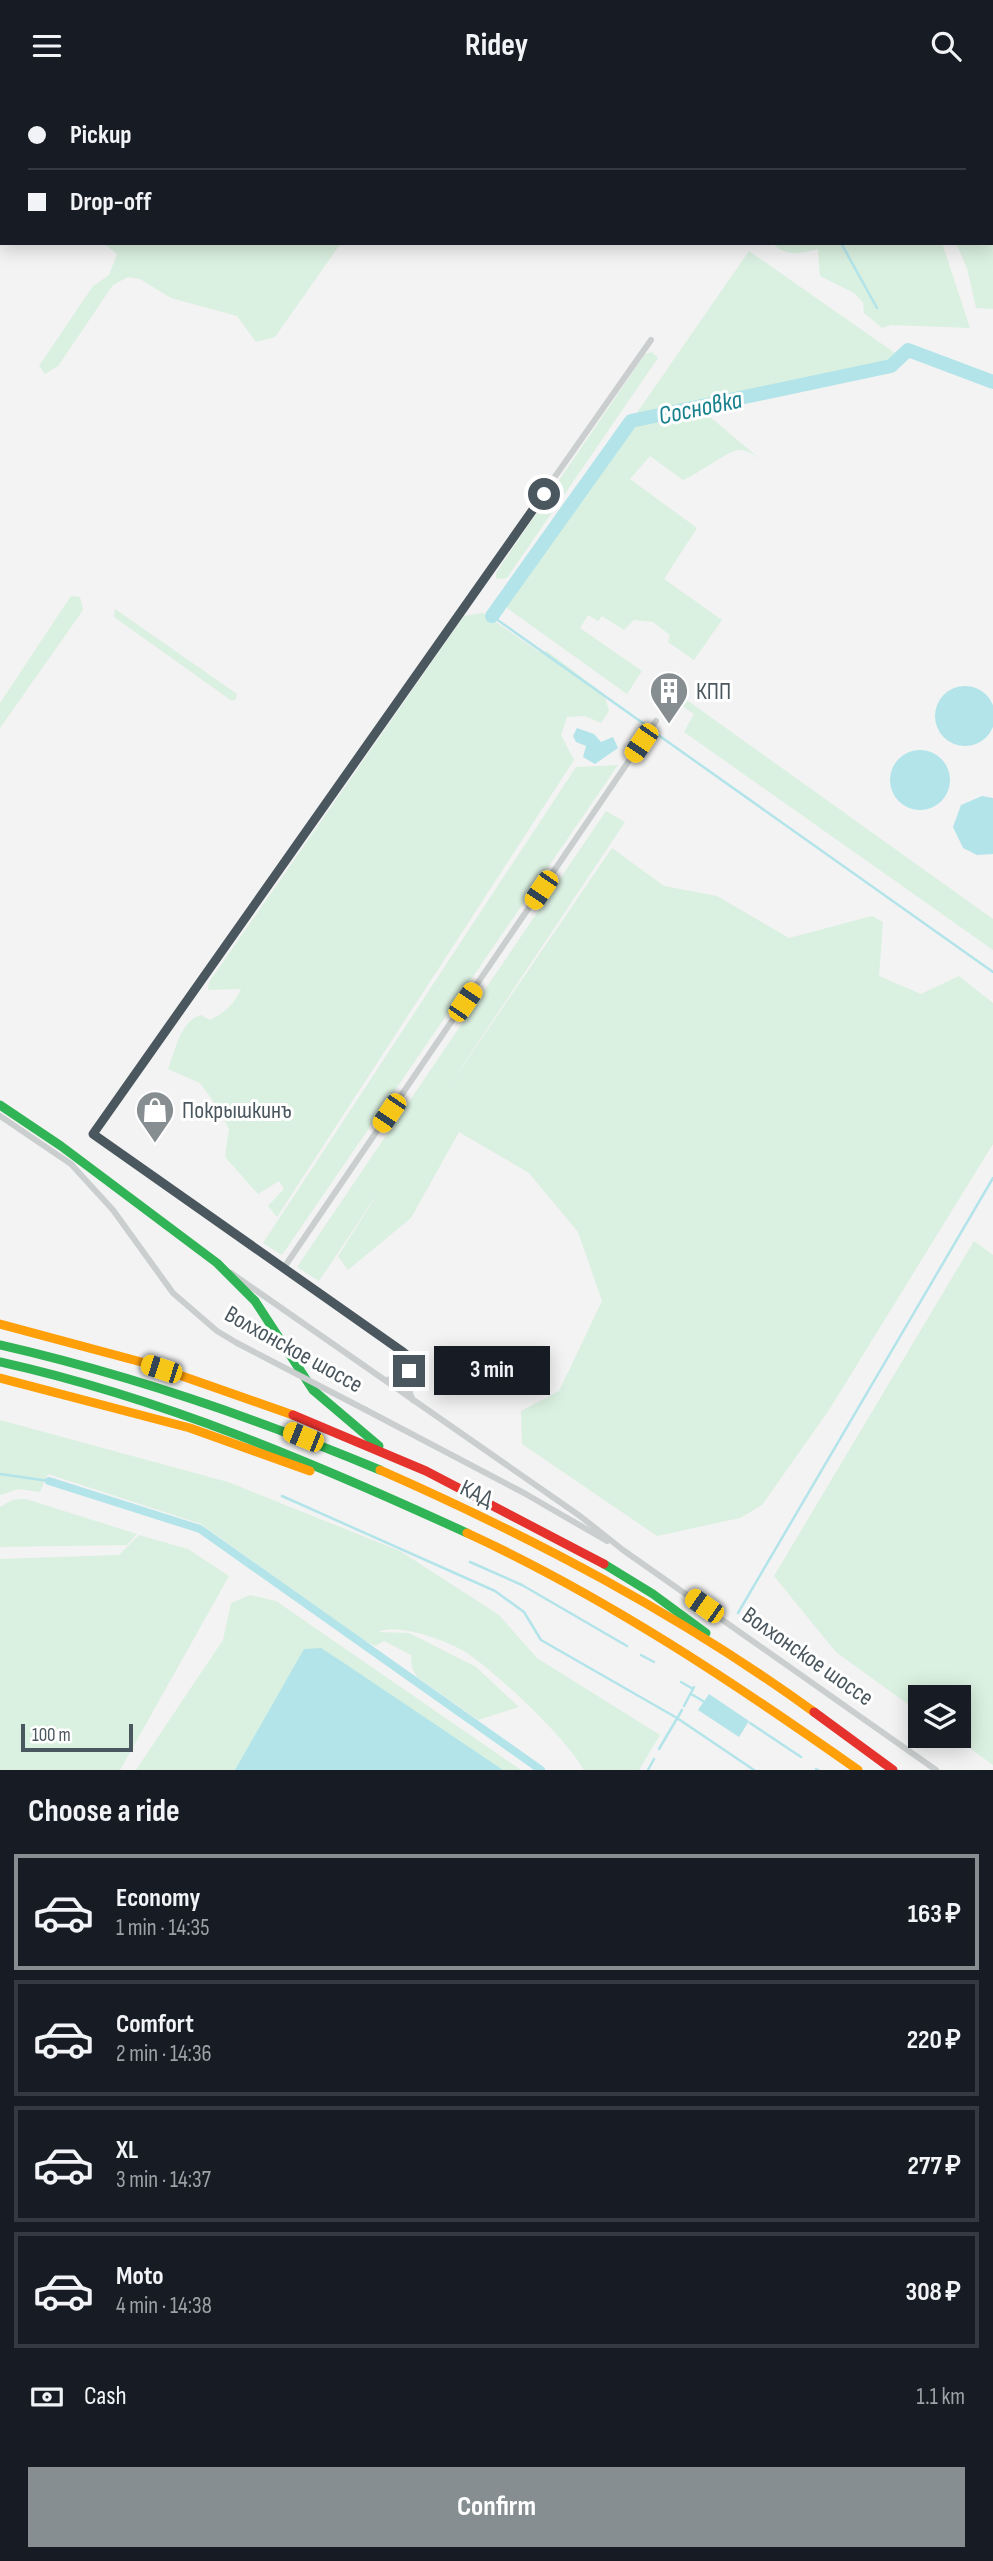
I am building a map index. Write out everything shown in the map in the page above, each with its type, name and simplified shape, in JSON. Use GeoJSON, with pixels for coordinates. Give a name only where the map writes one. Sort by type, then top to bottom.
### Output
{"type":"FeatureCollection","features":[{"type":"Feature","properties":{"kind":"main road","name":"Волхонское шоссе"},"geometry":{"type":"LineString","coordinates":[[0,1105],[61,1146],[218,1263]]}},
{"type":"Feature","properties":{"kind":"main road"},"geometry":{"type":"LineString","coordinates":[[218,1263],[255,1301],[313,1390],[352,1426],[392,1455]]}},
{"type":"Feature","properties":{"kind":"main road"},"geometry":{"type":"LineString","coordinates":[[0,1322],[111,1353],[239,1395],[392,1455],[499,1506],[601,1563],[692,1621],[738,1659]]}},
{"type":"Feature","properties":{"kind":"main road","name":"КАД"},"geometry":{"type":"LineString","coordinates":[[0,1345],[107,1370],[269,1424],[368,1464],[570,1559],[738,1659],[893,1770]]}},
{"type":"Feature","properties":{"kind":"main road","name":"КАД"},"geometry":{"type":"LineString","coordinates":[[0,1362],[102,1389],[213,1425],[382,1495],[579,1589],[726,1678],[858,1770]]}},
{"type":"Feature","properties":{"kind":"main road"},"geometry":{"type":"LineString","coordinates":[[0,1378],[190,1428],[382,1495]]}},
{"type":"Feature","properties":{"kind":"street"},"geometry":{"type":"LineString","coordinates":[[413,1400],[408,1391],[408,1356],[93,1134],[651,340]]}},
{"type":"Feature","properties":{"kind":"street"},"geometry":{"type":"LineString","coordinates":[[283,1269],[656,721]]}},
{"type":"Feature","properties":{"kind":"street","name":"Волхонское шоссе"},"geometry":{"type":"LineString","coordinates":[[0,1115],[71,1164],[113,1210],[173,1293],[217,1331],[524,1493],[623,1550]]}},
{"type":"Feature","properties":{"kind":"street","name":"Волхонское шоссе"},"geometry":{"type":"LineString","coordinates":[[218,1263],[580,1516],[623,1550],[936,1770]]}},
{"type":"Feature","properties":{"kind":"street"},"geometry":{"type":"LineString","coordinates":[[384,1380],[401,1378],[409,1371]]}},
{"type":"Feature","properties":{"kind":"green space"},"geometry":{"type":"Polygon","coordinates":[[[106,245],[340,245],[275,337],[256,342],[237,316],[171,298],[140,279],[128,277],[113,285],[58,366],[45,374],[39,366],[93,286],[109,275],[117,254],[106,245]]]}},
{"type":"Feature","properties":{"kind":"green space"},"geometry":{"type":"Polygon","coordinates":[[[774,245],[943,245],[970,328],[891,325],[882,328],[864,313],[863,302],[854,293],[820,276],[818,249],[794,253],[774,245]]]}},
{"type":"Feature","properties":{"kind":"green space"},"geometry":{"type":"Polygon","coordinates":[[[957,245],[993,245],[993,309],[976,308],[967,268],[957,245]]]}},
{"type":"Feature","properties":{"kind":"green space"},"geometry":{"type":"Polygon","coordinates":[[[749,251],[902,358],[634,417],[749,251]]]}},
{"type":"Feature","properties":{"kind":"green space"},"geometry":{"type":"Polygon","coordinates":[[[652,352],[658,358],[507,578],[496,579],[496,573],[645,354],[652,352]]]}},
{"type":"Feature","properties":{"kind":"green space"},"geometry":{"type":"Polygon","coordinates":[[[703,411],[761,460],[746,451],[735,451],[683,480],[650,456],[630,479],[697,528],[664,579],[722,620],[694,660],[668,642],[670,635],[653,622],[634,620],[624,630],[602,616],[598,621],[588,615],[580,628],[642,671],[627,694],[504,606],[630,427],[703,411]]]}},
{"type":"Feature","properties":{"kind":"green space"},"geometry":{"type":"Polygon","coordinates":[[[71,596],[80,597],[83,610],[0,728],[0,703],[71,596]]]}},
{"type":"Feature","properties":{"kind":"green space"},"geometry":{"type":"Polygon","coordinates":[[[115,609],[237,694],[236,699],[232,701],[114,617],[115,609]]]}},
{"type":"Feature","properties":{"kind":"green space"},"geometry":{"type":"Polygon","coordinates":[[[483,613],[539,652],[547,651],[604,694],[609,711],[601,723],[585,716],[567,717],[561,735],[574,760],[277,1217],[268,1206],[284,1189],[279,1181],[258,1194],[225,1157],[229,1129],[216,1105],[200,1083],[168,1069],[188,1023],[201,1015],[210,1020],[225,1011],[241,989],[208,990],[209,982],[464,616],[483,613]]]}},
{"type":"Feature","properties":{"kind":"green space"},"geometry":{"type":"Polygon","coordinates":[[[684,698],[993,919],[993,950],[684,732],[694,714],[679,704],[684,698]]]}},
{"type":"Feature","properties":{"kind":"green space"},"geometry":{"type":"Polygon","coordinates":[[[618,765],[282,1255],[263,1243],[576,767],[618,765]]]}},
{"type":"Feature","properties":{"kind":"green space"},"geometry":{"type":"Polygon","coordinates":[[[606,811],[625,822],[443,1095],[612,848],[664,886],[717,896],[789,938],[872,916],[883,922],[879,976],[921,994],[959,976],[993,1003],[993,1144],[829,1410],[762,1505],[740,1518],[657,1536],[522,1444],[521,1411],[559,1391],[602,1301],[578,1232],[529,1173],[459,1132],[411,1218],[348,1270],[338,1256],[384,1184],[319,1281],[297,1267],[606,811]]]}},
{"type":"Feature","properties":{"kind":"green space"},"geometry":{"type":"Polygon","coordinates":[[[974,1241],[993,1255],[993,1765],[970,1748],[971,1685],[908,1685],[908,1704],[836,1652],[774,1576],[974,1241]]]}},
{"type":"Feature","properties":{"kind":"green space"},"geometry":{"type":"Polygon","coordinates":[[[0,1420],[228,1482],[400,1551],[499,1615],[537,1658],[660,1735],[639,1770],[584,1770],[575,1756],[532,1709],[470,1655],[438,1639],[411,1631],[378,1632],[409,1633],[476,1667],[519,1707],[478,1720],[417,1677],[412,1668],[411,1655],[384,1641],[375,1646],[360,1638],[201,1524],[48,1474],[40,1492],[18,1489],[0,1495],[0,1420]]]}},
{"type":"Feature","properties":{"kind":"green space"},"geometry":{"type":"Polygon","coordinates":[[[26,1499],[137,1534],[127,1545],[0,1547],[0,1507],[12,1500],[26,1499]]]}},
{"type":"Feature","properties":{"kind":"green space"},"geometry":{"type":"Polygon","coordinates":[[[139,1535],[188,1549],[229,1576],[120,1770],[0,1770],[0,1559],[119,1555],[139,1535]]]}},
{"type":"Feature","properties":{"kind":"green space"},"geometry":{"type":"Polygon","coordinates":[[[250,1595],[276,1601],[521,1770],[136,1770],[223,1640],[231,1603],[250,1595]]]}},
{"type":"Feature","properties":{"kind":"water"},"geometry":{"type":"Polygon","coordinates":[[[959,687],[971,687],[986,695],[992,705],[994,722],[990,732],[981,741],[971,745],[959,745],[949,741],[940,732],[936,722],[936,710],[940,700],[949,691],[959,687]]]}},
{"type":"Feature","properties":{"kind":"water"},"geometry":{"type":"Polygon","coordinates":[[[577,728],[594,734],[601,742],[613,737],[618,748],[595,764],[583,757],[586,746],[576,742],[573,736],[577,728]]]}},
{"type":"Feature","properties":{"kind":"water"},"geometry":{"type":"Polygon","coordinates":[[[920,750],[937,755],[945,763],[950,780],[945,797],[937,805],[920,810],[903,805],[895,797],[890,780],[895,763],[903,755],[920,750]]]}},
{"type":"Feature","properties":{"kind":"water"},"geometry":{"type":"Polygon","coordinates":[[[982,796],[993,798],[993,854],[977,855],[963,848],[953,827],[961,805],[982,796]]]}},
{"type":"Feature","properties":{"kind":"water"},"geometry":{"type":"Polygon","coordinates":[[[321,1648],[503,1770],[235,1770],[304,1649],[321,1648]]]}},
{"type":"Feature","properties":{"kind":"water"},"geometry":{"type":"Polygon","coordinates":[[[709,1694],[749,1721],[739,1737],[698,1710],[709,1694]]]}},
{"type":"Feature","properties":{"kind":"waterway"},"geometry":{"type":"LineString","coordinates":[[842,245],[877,308]]}},
{"type":"Feature","properties":{"kind":"waterway","name":"Сосновка"},"geometry":{"type":"LineString","coordinates":[[492,616],[631,421],[891,366],[908,350],[993,382]]}},
{"type":"Feature","properties":{"kind":"waterway"},"geometry":{"type":"LineString","coordinates":[[492,616],[647,726]]}},
{"type":"Feature","properties":{"kind":"waterway"},"geometry":{"type":"LineString","coordinates":[[654,732],[993,972]]}},
{"type":"Feature","properties":{"kind":"waterway"},"geometry":{"type":"LineString","coordinates":[[738,1613],[993,1178]]}},
{"type":"Feature","properties":{"kind":"waterway"},"geometry":{"type":"LineString","coordinates":[[0,1474],[49,1481]]}},
{"type":"Feature","properties":{"kind":"waterway"},"geometry":{"type":"LineString","coordinates":[[49,1481],[200,1529],[541,1770]]}},
{"type":"Feature","properties":{"kind":"waterway"},"geometry":{"type":"LineString","coordinates":[[282,1496],[495,1591],[524,1612],[541,1640],[677,1718],[754,1770]]}},
{"type":"Feature","properties":{"kind":"waterway"},"geometry":{"type":"LineString","coordinates":[[470,1562],[522,1585],[627,1646]]}},
{"type":"Feature","properties":{"kind":"waterway"},"geometry":{"type":"LineString","coordinates":[[641,1655],[654,1662]]}},
{"type":"Feature","properties":{"kind":"waterway"},"geometry":{"type":"LineString","coordinates":[[681,1682],[693,1689]]}},
{"type":"Feature","properties":{"kind":"waterway"},"geometry":{"type":"LineString","coordinates":[[684,1706],[694,1687]]}},
{"type":"Feature","properties":{"kind":"waterway"},"geometry":{"type":"LineString","coordinates":[[691,1694],[703,1701]]}},
{"type":"Feature","properties":{"kind":"waterway"},"geometry":{"type":"LineString","coordinates":[[659,1749],[682,1710]]}},
{"type":"Feature","properties":{"kind":"waterway"},"geometry":{"type":"LineString","coordinates":[[750,1723],[801,1757]]}},
{"type":"Feature","properties":{"kind":"waterway"},"geometry":{"type":"LineString","coordinates":[[648,1770],[654,1759]]}},
{"type":"Feature","properties":{"kind":"traffic: fast"},"geometry":{"type":"LineString","coordinates":[[0,1105],[61,1146],[217,1263],[255,1301],[313,1390],[379,1446]]}},
{"type":"Feature","properties":{"kind":"traffic: fast"},"geometry":{"type":"LineString","coordinates":[[0,1345],[193,1399],[380,1470]]}},
{"type":"Feature","properties":{"kind":"traffic: fast"},"geometry":{"type":"LineString","coordinates":[[0,1362],[120,1394],[238,1435],[354,1482],[467,1533]]}},
{"type":"Feature","properties":{"kind":"traffic: fast"},"geometry":{"type":"LineString","coordinates":[[604,1564],[653,1594],[706,1633]]}},
{"type":"Feature","properties":{"kind":"traffic: slow"},"geometry":{"type":"LineString","coordinates":[[0,1324],[145,1363],[293,1415]]}},
{"type":"Feature","properties":{"kind":"traffic: slow"},"geometry":{"type":"LineString","coordinates":[[0,1378],[190,1428],[310,1471]]}},
{"type":"Feature","properties":{"kind":"traffic: slow"},"geometry":{"type":"LineString","coordinates":[[380,1470],[493,1522],[603,1579],[711,1642],[814,1712]]}},
{"type":"Feature","properties":{"kind":"traffic: slow"},"geometry":{"type":"LineString","coordinates":[[467,1533],[619,1613],[716,1673],[858,1770]]}},
{"type":"Feature","properties":{"kind":"traffic: jam"},"geometry":{"type":"LineString","coordinates":[[293,1415],[426,1471],[604,1564]]}},
{"type":"Feature","properties":{"kind":"traffic: jam"},"geometry":{"type":"LineString","coordinates":[[814,1712],[893,1770]]}},
{"type":"Feature","properties":{"kind":"place","name":"КПП"},"geometry":{"type":"Point","coordinates":[669,725]}},
{"type":"Feature","properties":{"kind":"place","name":"Покрышкинъ"},"geometry":{"type":"Point","coordinates":[155,1144]}},
{"type":"Feature","properties":{"kind":"route"},"geometry":{"type":"LineString","coordinates":[[409,1371],[408,1356],[403,1352],[93,1134],[544,494]]}}]}
